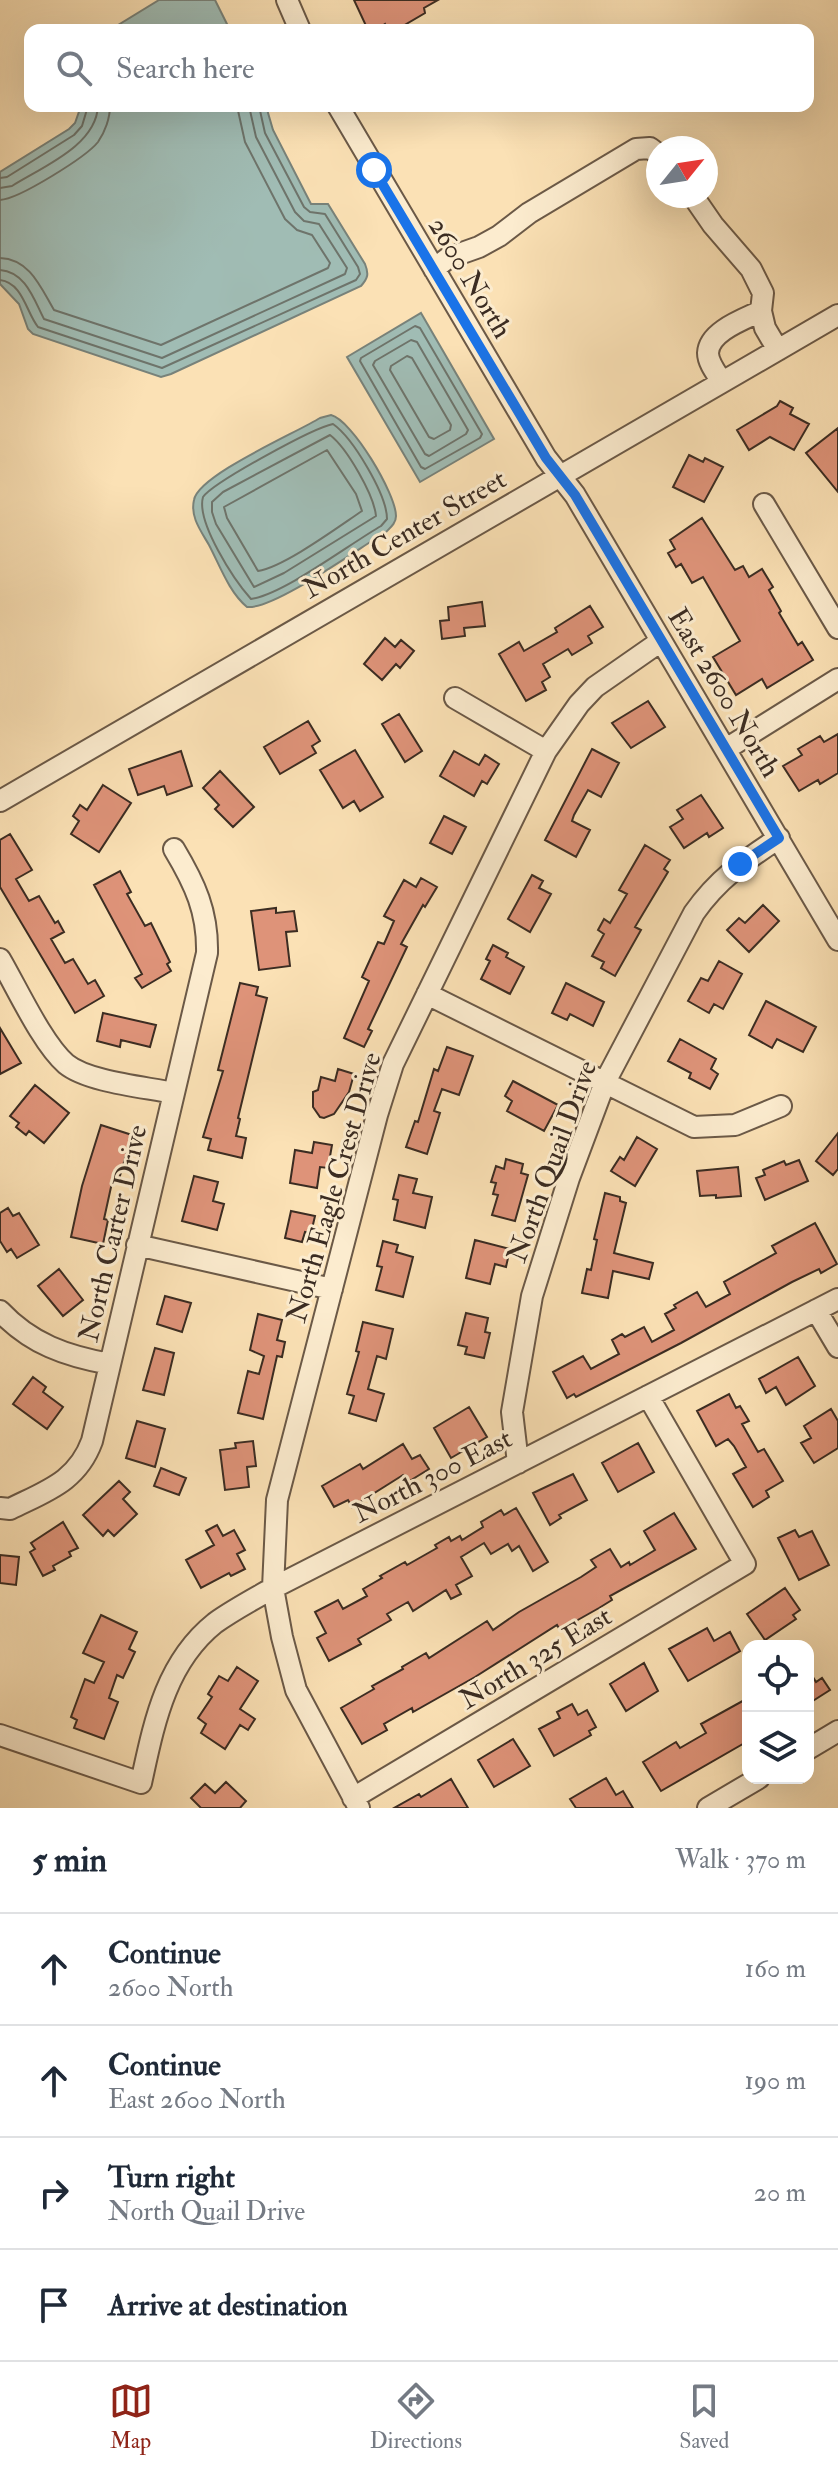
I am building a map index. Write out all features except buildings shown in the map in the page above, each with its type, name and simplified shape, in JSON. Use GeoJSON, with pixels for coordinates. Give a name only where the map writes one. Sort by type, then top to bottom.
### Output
{"type":"FeatureCollection","features":[{"type":"Feature","properties":{"kind":"street"},"geometry":{"type":"LineString","coordinates":[[287,0],[297,24]]}},
{"type":"Feature","properties":{"kind":"street","name":"2600 North"},"geometry":{"type":"LineString","coordinates":[[342,112],[559,476]]}},
{"type":"Feature","properties":{"kind":"street"},"geometry":{"type":"LineString","coordinates":[[434,269],[448,258],[499,236],[529,213],[636,149],[646,148]]}},
{"type":"Feature","properties":{"kind":"street"},"geometry":{"type":"LineString","coordinates":[[701,208],[751,269],[763,293],[761,311],[765,328],[778,350]]}},
{"type":"Feature","properties":{"kind":"street"},"geometry":{"type":"LineString","coordinates":[[722,382],[708,353],[711,343],[734,324],[761,311]]}},
{"type":"Feature","properties":{"kind":"street","name":"North Center Street"},"geometry":{"type":"LineString","coordinates":[[0,801],[838,315]]}},
{"type":"Feature","properties":{"kind":"street","name":"East 2600 North"},"geometry":{"type":"LineString","coordinates":[[559,476],[575,495],[838,940]]}},
{"type":"Feature","properties":{"kind":"street"},"geometry":{"type":"LineString","coordinates":[[764,504],[838,628]]}},
{"type":"Feature","properties":{"kind":"street","name":"North Eagle Crest Drive"},"geometry":{"type":"LineString","coordinates":[[356,1803],[296,1690],[273,1588],[277,1500],[332,1289],[386,1084],[546,751],[595,687],[661,641]]}},
{"type":"Feature","properties":{"kind":"street"},"geometry":{"type":"LineString","coordinates":[[726,749],[838,679]]}},
{"type":"Feature","properties":{"kind":"street"},"geometry":{"type":"LineString","coordinates":[[455,698],[546,751]]}},
{"type":"Feature","properties":{"kind":"street","name":"North Quail Drive"},"geometry":{"type":"LineString","coordinates":[[518,1463],[512,1412],[532,1296],[569,1178],[605,1082],[694,913],[725,876],[779,838]]}},
{"type":"Feature","properties":{"kind":"street","name":"North Carter Drive"},"geometry":{"type":"LineString","coordinates":[[5,1508],[66,1480],[79,1468],[92,1441],[207,953],[208,929],[203,905],[195,884],[174,849]]}},
{"type":"Feature","properties":{"kind":"street"},"geometry":{"type":"LineString","coordinates":[[0,959],[52,1047],[67,1065],[89,1075],[173,1093]]}},
{"type":"Feature","properties":{"kind":"street"},"geometry":{"type":"LineString","coordinates":[[427,994],[694,1127],[735,1125],[781,1106]]}},
{"type":"Feature","properties":{"kind":"street"},"geometry":{"type":"LineString","coordinates":[[137,1245],[332,1289]]}},
{"type":"Feature","properties":{"kind":"street","name":"North 300 East"},"geometry":{"type":"LineString","coordinates":[[0,1735],[141,1783],[156,1714],[175,1668],[194,1643],[216,1623],[273,1588],[838,1299]]}},
{"type":"Feature","properties":{"kind":"street"},"geometry":{"type":"LineString","coordinates":[[816,1310],[838,1347]]}},
{"type":"Feature","properties":{"kind":"street"},"geometry":{"type":"LineString","coordinates":[[0,1311],[32,1339],[49,1349],[110,1364]]}},
{"type":"Feature","properties":{"kind":"street","name":"North 325 East"},"geometry":{"type":"LineString","coordinates":[[356,1803],[745,1564],[648,1396]]}},
{"type":"Feature","properties":{"kind":"street"},"geometry":{"type":"LineString","coordinates":[[814,1746],[836,1736]]}},
{"type":"Feature","properties":{"kind":"street"},"geometry":{"type":"LineString","coordinates":[[708,1808],[749,1784]]}},
{"type":"Feature","properties":{"kind":"water"},"geometry":{"type":"Polygon","coordinates":[[[159,0],[215,0],[227,24],[120,24],[159,0]]]}},
{"type":"Feature","properties":{"kind":"water"},"geometry":{"type":"Polygon","coordinates":[[[79,112],[268,112],[273,130],[311,204],[328,204],[365,264],[365,281],[361,286],[161,377],[33,334],[28,329],[19,304],[0,284],[0,172],[75,123],[79,112]]]}},
{"type":"Feature","properties":{"kind":"water"},"geometry":{"type":"Polygon","coordinates":[[[421,313],[494,439],[420,482],[347,357],[421,313]]]}},
{"type":"Feature","properties":{"kind":"water"},"geometry":{"type":"Polygon","coordinates":[[[331,415],[350,430],[371,459],[389,492],[395,521],[386,532],[296,589],[260,605],[247,607],[230,586],[200,529],[195,518],[194,500],[200,490],[229,467],[331,415]]]}},
{"type":"Feature","properties":{"kind":"route"},"geometry":{"type":"LineString","coordinates":[[374,170],[546,458],[575,495],[779,838],[740,864]]}}]}
